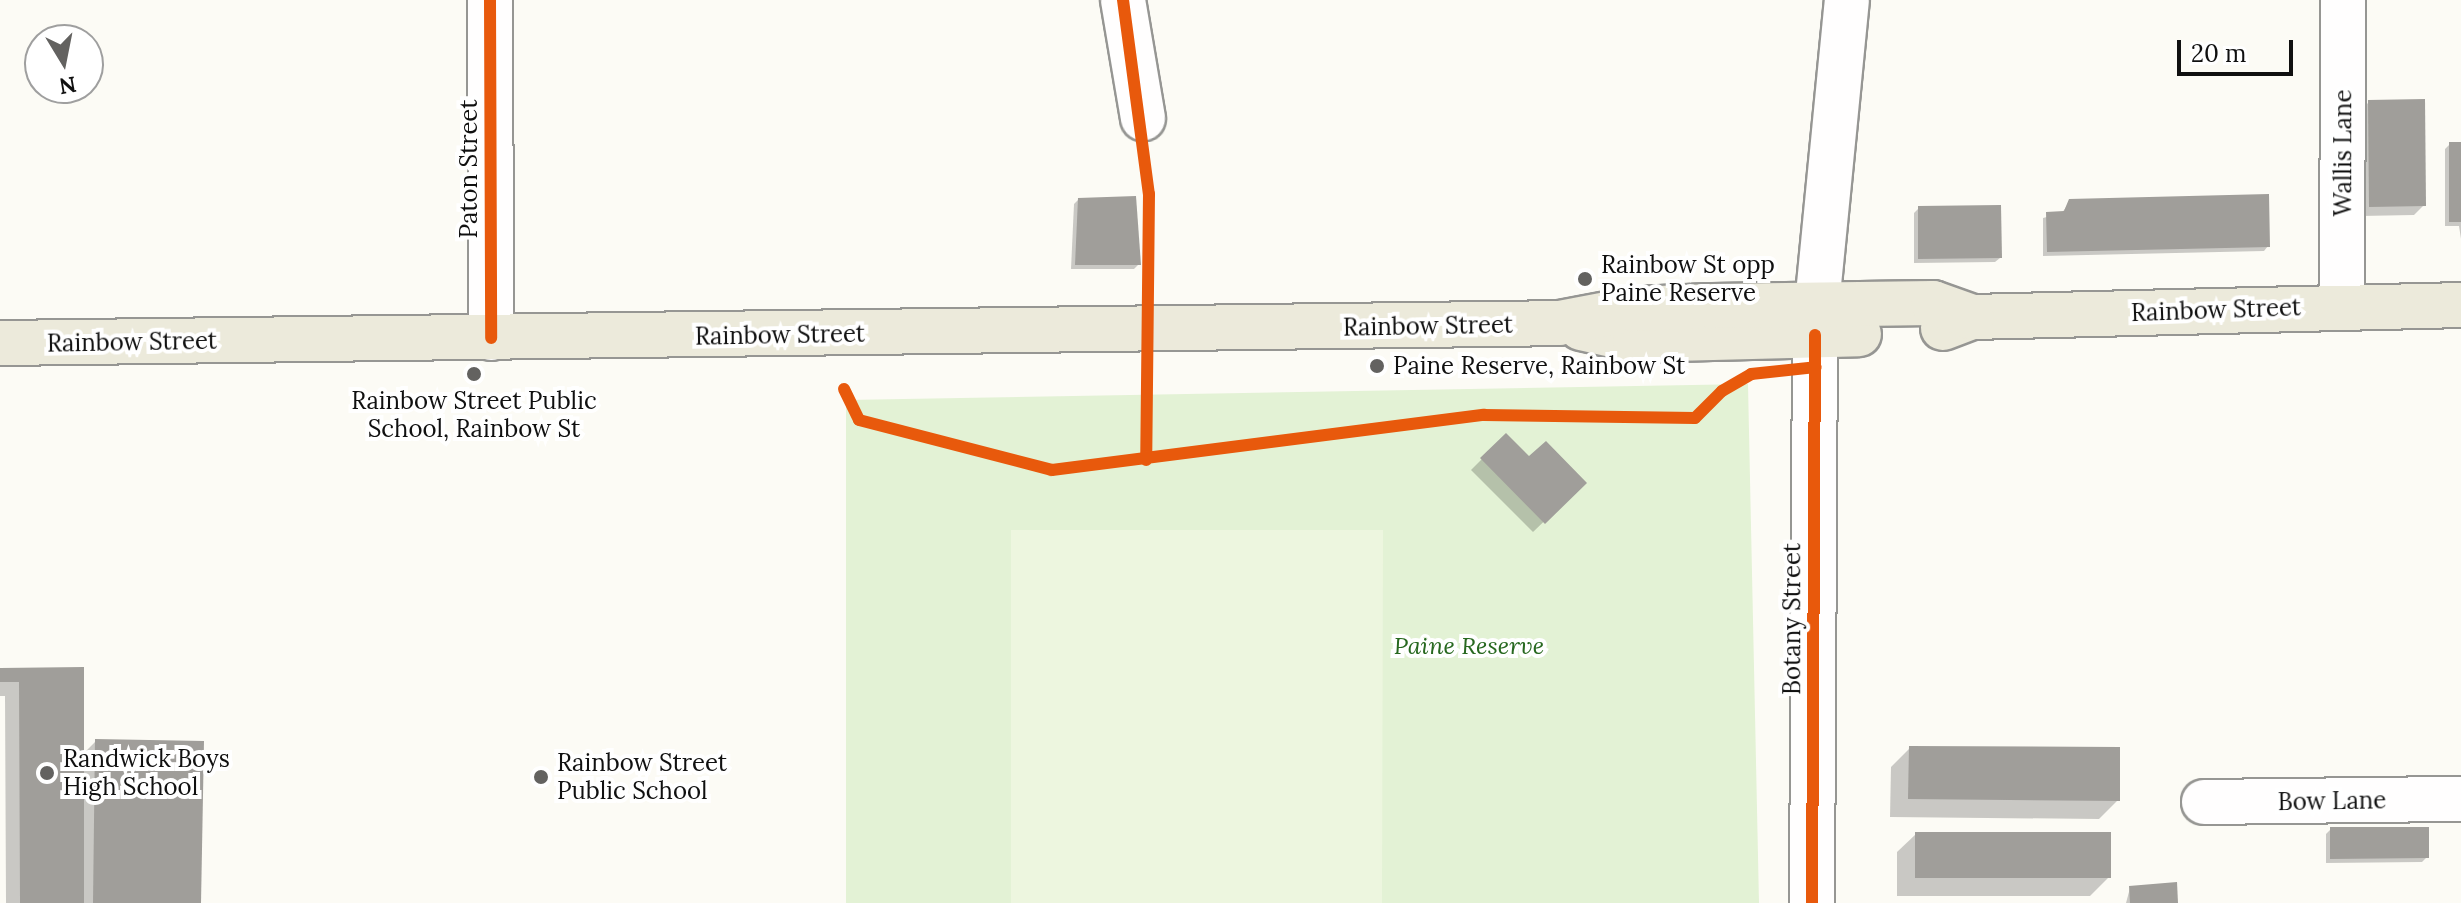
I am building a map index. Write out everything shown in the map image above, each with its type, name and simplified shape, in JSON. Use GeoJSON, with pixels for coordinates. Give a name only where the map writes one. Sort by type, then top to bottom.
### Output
{"type":"FeatureCollection","features":[{"type":"Feature","properties":{"kind":"main road","name":"Rainbow Street"},"geometry":{"type":"LineString","coordinates":[[0,343],[1559,323],[1633,309],[1816,320],[1928,333],[1972,317],[2461,305]]}},
{"type":"Feature","properties":{"kind":"street","name":"Paton Street"},"geometry":{"type":"LineString","coordinates":[[490,0],[491,338]]}},
{"type":"Feature","properties":{"kind":"street"},"geometry":{"type":"LineString","coordinates":[[1123,0],[1143,118]]}},
{"type":"Feature","properties":{"kind":"street","name":"Botany Street"},"geometry":{"type":"LineString","coordinates":[[1812,903],[1816,320],[1847,0]]}},
{"type":"Feature","properties":{"kind":"street","name":"Wallis Lane"},"geometry":{"type":"LineString","coordinates":[[2342,307],[2343,0]]}},
{"type":"Feature","properties":{"kind":"street","name":"Bow Lane"},"geometry":{"type":"LineString","coordinates":[[2204,802],[2461,799]]}},
{"type":"Feature","properties":{"kind":"green space","name":"Paine Reserve"},"geometry":{"type":"Polygon","coordinates":[[[1748,384],[1759,903],[846,903],[846,400],[1748,384]]]}},
{"type":"Feature","properties":{"kind":"green space"},"geometry":{"type":"Polygon","coordinates":[[[1011,530],[1383,530],[1382,903],[1011,903],[1011,530]]]}},
{"type":"Feature","properties":{"kind":"building"},"geometry":{"type":"Polygon","coordinates":[[[2425,99],[2426,206],[2369,207],[2368,100],[2425,99]]]}},
{"type":"Feature","properties":{"kind":"building"},"geometry":{"type":"Polygon","coordinates":[[[2449,142],[2461,142],[2461,222],[2449,222],[2449,142]]]}},
{"type":"Feature","properties":{"kind":"building"},"geometry":{"type":"Polygon","coordinates":[[[2269,194],[2270,247],[2047,252],[2046,212],[2064,211],[2069,199],[2269,194]]]}},
{"type":"Feature","properties":{"kind":"building"},"geometry":{"type":"Polygon","coordinates":[[[1136,196],[1141,265],[1075,265],[1078,198],[1136,196]]]}},
{"type":"Feature","properties":{"kind":"building"},"geometry":{"type":"Polygon","coordinates":[[[2001,205],[2002,258],[1918,259],[1918,206],[2001,205]]]}},
{"type":"Feature","properties":{"kind":"building"},"geometry":{"type":"Polygon","coordinates":[[[1506,433],[1529,456],[1546,441],[1587,483],[1545,524],[1480,458],[1506,433]]]}},
{"type":"Feature","properties":{"kind":"building"},"geometry":{"type":"Polygon","coordinates":[[[84,667],[84,903],[20,903],[19,682],[0,682],[0,668],[84,667]]]}},
{"type":"Feature","properties":{"kind":"building"},"geometry":{"type":"Polygon","coordinates":[[[95,739],[204,741],[201,903],[93,903],[95,739]]]}},
{"type":"Feature","properties":{"kind":"building"},"geometry":{"type":"Polygon","coordinates":[[[1909,746],[2120,747],[2120,801],[1908,799],[1909,746]]]}},
{"type":"Feature","properties":{"kind":"building"},"geometry":{"type":"Polygon","coordinates":[[[2330,827],[2429,827],[2429,858],[2330,859],[2330,827]]]}},
{"type":"Feature","properties":{"kind":"building"},"geometry":{"type":"Polygon","coordinates":[[[1915,832],[2111,832],[2111,878],[1915,878],[1915,832]]]}},
{"type":"Feature","properties":{"kind":"building"},"geometry":{"type":"Polygon","coordinates":[[[2177,882],[2178,903],[2130,903],[2129,886],[2177,882]]]}},
{"type":"Feature","properties":{"kind":"cycle path"},"geometry":{"type":"LineString","coordinates":[[490,0],[491,338]]}},
{"type":"Feature","properties":{"kind":"cycle path"},"geometry":{"type":"LineString","coordinates":[[1123,0],[1149,194],[1146,460]]}},
{"type":"Feature","properties":{"kind":"cycle path"},"geometry":{"type":"LineString","coordinates":[[1812,903],[1815,335]]}},
{"type":"Feature","properties":{"kind":"cycle path"},"geometry":{"type":"LineString","coordinates":[[844,389],[859,420],[1052,470],[1484,415],[1695,418],[1722,391],[1751,374],[1816,367]]}},
{"type":"Feature","properties":{"kind":"place","name":"Rainbow St opp Paine Reserve"},"geometry":{"type":"Point","coordinates":[1585,279]}},
{"type":"Feature","properties":{"kind":"place","name":"Paine Reserve, Rainbow St"},"geometry":{"type":"Point","coordinates":[1377,366]}},
{"type":"Feature","properties":{"kind":"place","name":"Rainbow Street Public School, Rainbow St"},"geometry":{"type":"Point","coordinates":[474,374]}},
{"type":"Feature","properties":{"kind":"place","name":"Randwick Boys High School"},"geometry":{"type":"Point","coordinates":[47,773]}},
{"type":"Feature","properties":{"kind":"place","name":"Rainbow Street Public School"},"geometry":{"type":"Point","coordinates":[541,777]}}]}
